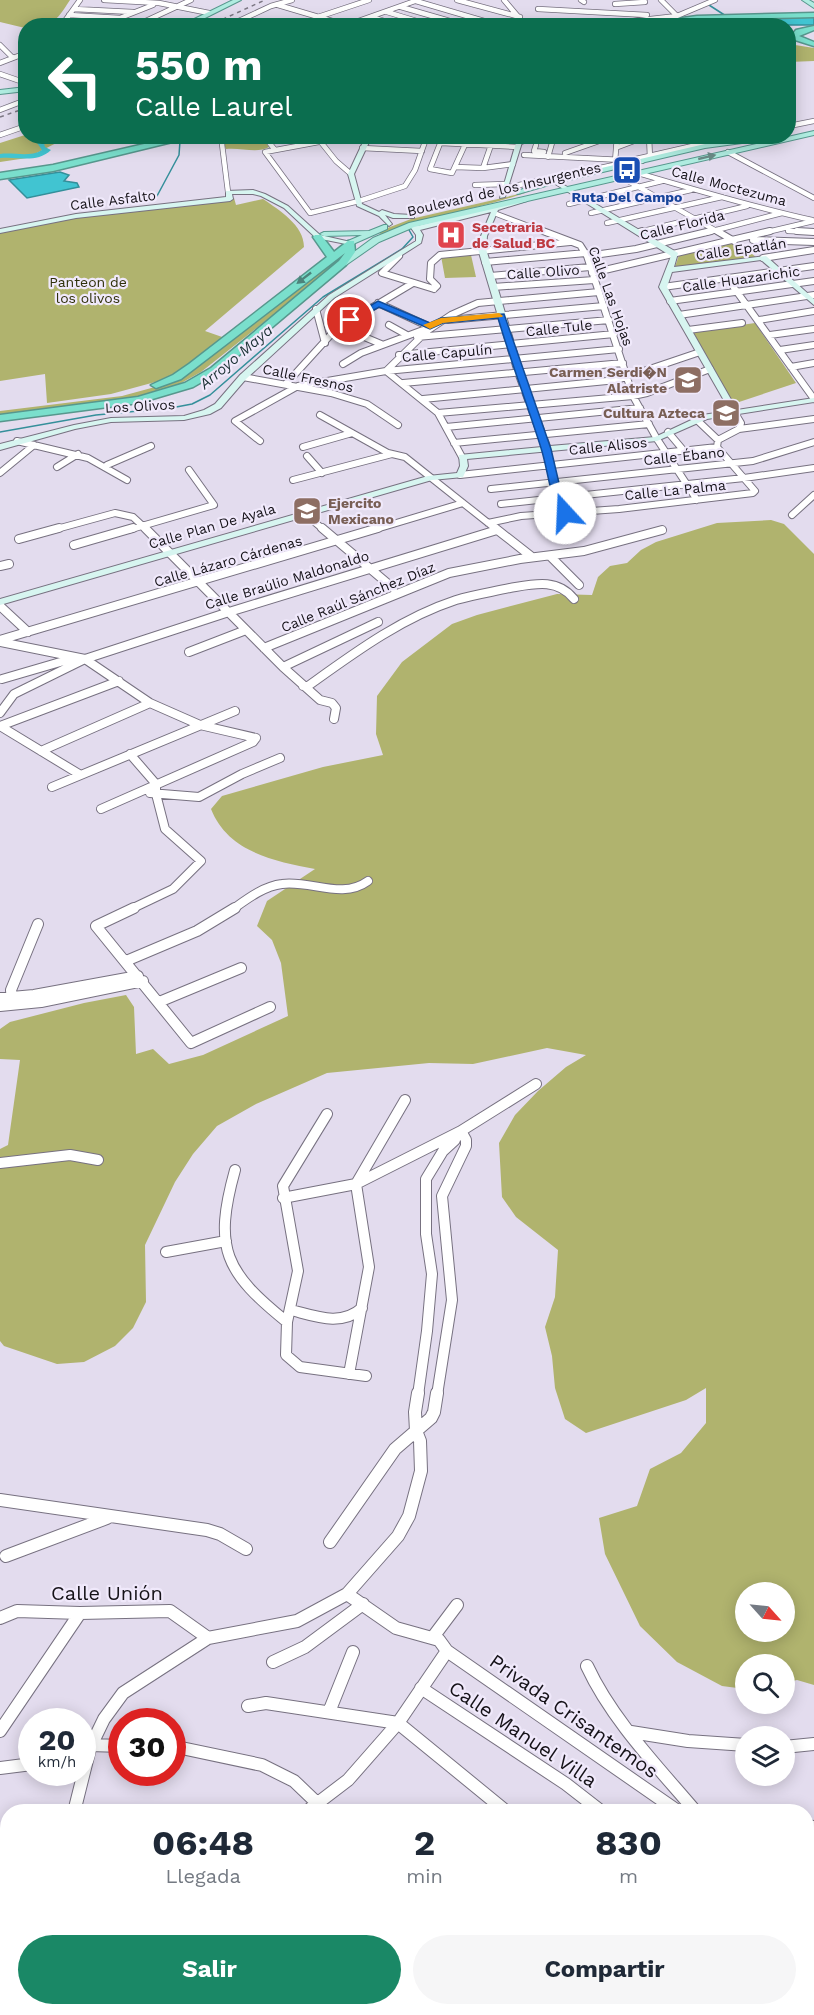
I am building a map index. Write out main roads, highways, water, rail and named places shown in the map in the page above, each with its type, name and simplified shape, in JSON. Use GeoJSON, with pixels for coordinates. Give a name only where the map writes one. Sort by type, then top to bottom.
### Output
{"type":"FeatureCollection","features":[{"type":"Feature","properties":{"kind":"highway"},"geometry":{"type":"LineString","coordinates":[[748,16],[776,13],[795,4]]}},
{"type":"Feature","properties":{"kind":"highway"},"geometry":{"type":"LineString","coordinates":[[813,4],[798,7],[792,11],[814,14]]}},
{"type":"Feature","properties":{"kind":"highway"},"geometry":{"type":"LineString","coordinates":[[668,18],[814,14]]}},
{"type":"Feature","properties":{"kind":"highway"},"geometry":{"type":"LineString","coordinates":[[796,29],[814,28]]}},
{"type":"Feature","properties":{"kind":"highway"},"geometry":{"type":"LineString","coordinates":[[796,35],[814,28]]}},
{"type":"Feature","properties":{"kind":"highway"},"geometry":{"type":"LineString","coordinates":[[796,39],[814,45]]}},
{"type":"Feature","properties":{"kind":"highway"},"geometry":{"type":"LineString","coordinates":[[796,42],[814,45]]}},
{"type":"Feature","properties":{"kind":"highway"},"geometry":{"type":"LineString","coordinates":[[0,175],[143,144]]}},
{"type":"Feature","properties":{"kind":"highway"},"geometry":{"type":"LineString","coordinates":[[0,175],[53,168],[158,144]]}},
{"type":"Feature","properties":{"kind":"highway"},"geometry":{"type":"LineString","coordinates":[[318,234],[332,256]]}},
{"type":"Feature","properties":{"kind":"highway"},"geometry":{"type":"LineString","coordinates":[[0,409],[116,395],[166,382],[193,366],[351,243]]}},
{"type":"Feature","properties":{"kind":"highway"},"geometry":{"type":"LineString","coordinates":[[343,263],[350,252],[351,243]]}},
{"type":"Feature","properties":{"kind":"highway","name":"Boulevard de los Insurgentes"},"geometry":{"type":"LineString","coordinates":[[0,418],[140,399],[189,385],[215,370],[343,263]]}},
{"type":"Feature","properties":{"kind":"main road"},"geometry":{"type":"LineString","coordinates":[[199,18],[238,0]]}},
{"type":"Feature","properties":{"kind":"main road"},"geometry":{"type":"LineString","coordinates":[[805,0],[813,4]]}},
{"type":"Feature","properties":{"kind":"main road"},"geometry":{"type":"LineString","coordinates":[[0,92],[18,90]]}},
{"type":"Feature","properties":{"kind":"main road"},"geometry":{"type":"LineString","coordinates":[[796,130],[814,128]]}},
{"type":"Feature","properties":{"kind":"main road","name":"Boulevard de los Insurgentes"},"geometry":{"type":"LineString","coordinates":[[796,137],[814,133]]}},
{"type":"Feature","properties":{"kind":"main road","name":"Boulevard de los Insurgentes"},"geometry":{"type":"LineString","coordinates":[[378,234],[614,164],[717,144]]}},
{"type":"Feature","properties":{"kind":"main road","name":"Boulevard de los Insurgentes"},"geometry":{"type":"LineString","coordinates":[[343,263],[389,224],[413,224],[764,144]]}},
{"type":"Feature","properties":{"kind":"main road"},"geometry":{"type":"LineString","coordinates":[[318,234],[378,234]]}},
{"type":"Feature","properties":{"kind":"main road"},"geometry":{"type":"LineString","coordinates":[[351,243],[378,234]]}},
{"type":"Feature","properties":{"kind":"water"},"geometry":{"type":"Polygon","coordinates":[[[814,17],[814,25],[796,25],[796,18],[789,18],[814,17]]]}},
{"type":"Feature","properties":{"kind":"water"},"geometry":{"type":"Polygon","coordinates":[[[60,172],[69,175],[64,181],[77,183],[79,187],[27,198],[9,180],[60,172]]]}},
{"type":"Feature","properties":{"kind":"waterway"},"geometry":{"type":"LineString","coordinates":[[709,5],[726,16]]}},
{"type":"Feature","properties":{"kind":"waterway"},"geometry":{"type":"LineString","coordinates":[[0,156],[36,156],[47,150],[42,148],[40,144]]}},
{"type":"Feature","properties":{"kind":"waterway"},"geometry":{"type":"LineString","coordinates":[[157,196],[179,155],[180,144]]}},
{"type":"Feature","properties":{"kind":"waterway","name":"Arroyo Maya"},"geometry":{"type":"LineString","coordinates":[[0,432],[96,415],[192,404],[210,395],[323,297],[402,249],[413,237],[409,230]]}},
{"type":"Feature","properties":{"kind":"railway"},"geometry":{"type":"LineString","coordinates":[[226,18],[265,0]]}},
{"type":"Feature","properties":{"kind":"railway"},"geometry":{"type":"LineString","coordinates":[[0,117],[18,111]]}},
{"type":"Feature","properties":{"kind":"place","name":"Ruta Del Campo"},"geometry":{"type":"Point","coordinates":[627,170]}},
{"type":"Feature","properties":{"kind":"place","name":"Secetraria de Salud BC"},"geometry":{"type":"Point","coordinates":[451,235]}},
{"type":"Feature","properties":{"kind":"place","name":"Carmen Serdi�N Alatriste"},"geometry":{"type":"Point","coordinates":[688,380]}},
{"type":"Feature","properties":{"kind":"place","name":"Cultura Azteca"},"geometry":{"type":"Point","coordinates":[726,413]}},
{"type":"Feature","properties":{"kind":"place","name":"Ejercito Mexicano"},"geometry":{"type":"Point","coordinates":[307,511]}},
{"type":"Feature","properties":{"kind":"park label","name":"Panteon de los olivos"},"geometry":{"type":"Point","coordinates":[88,290]}}]}
